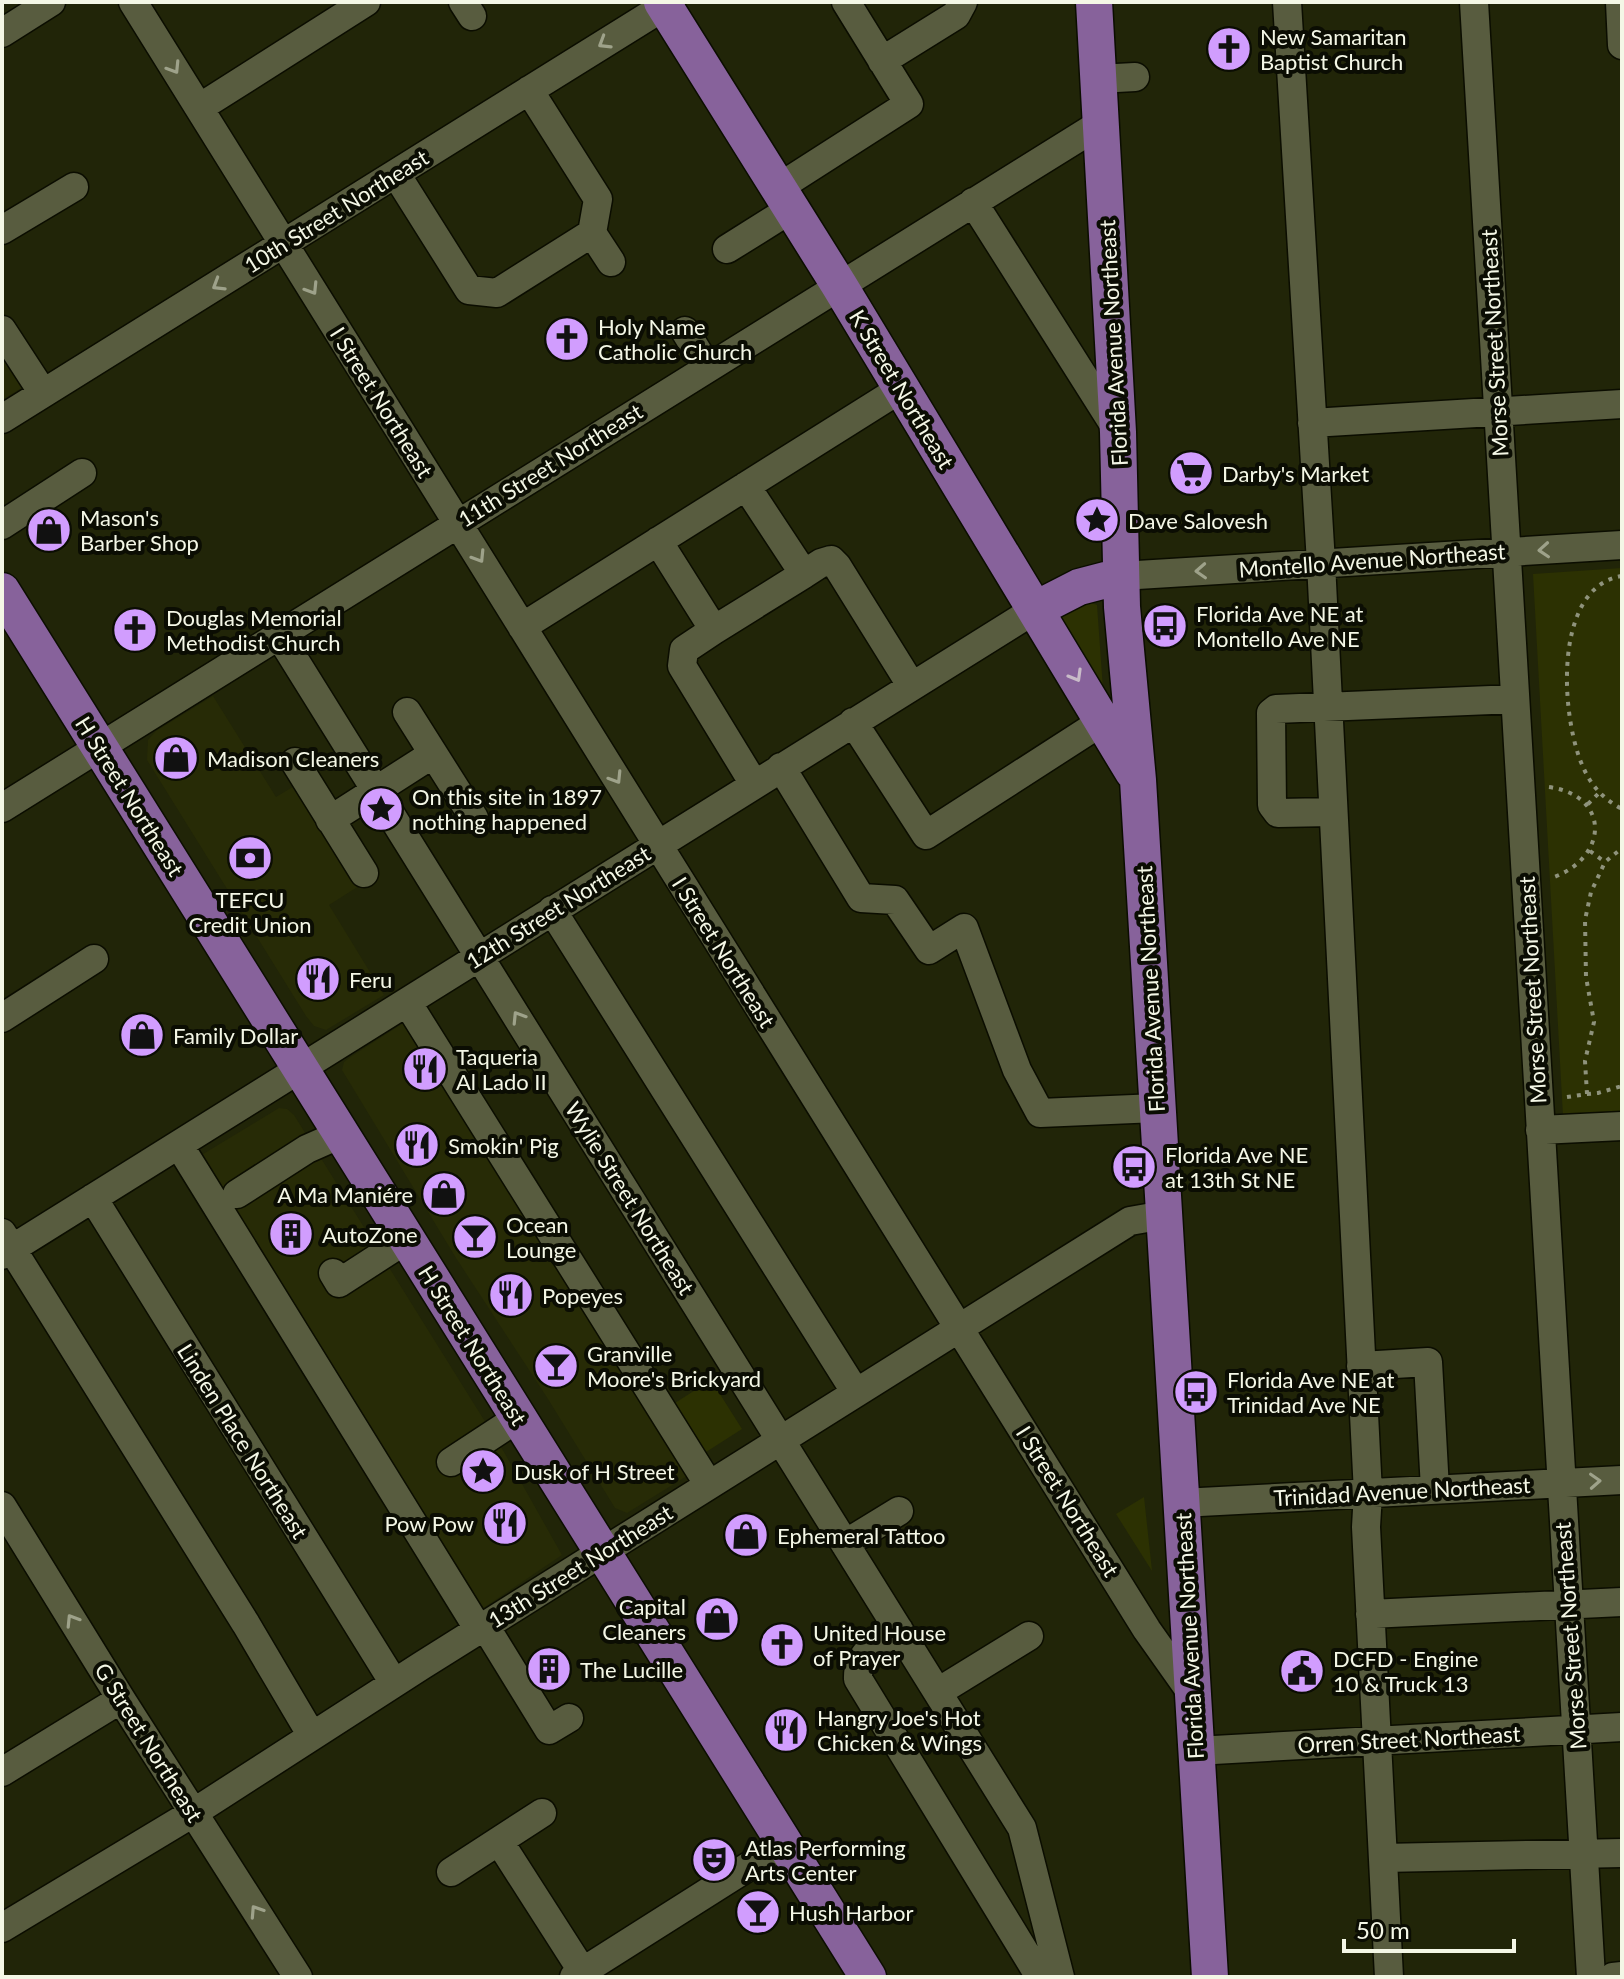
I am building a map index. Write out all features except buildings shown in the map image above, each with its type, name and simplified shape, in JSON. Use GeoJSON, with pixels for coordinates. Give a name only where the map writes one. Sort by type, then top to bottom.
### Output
{"type":"FeatureCollection","features":[{"type":"Feature","properties":{"kind":"main road","name":"Florida Avenue Northeast"},"geometry":{"type":"LineString","coordinates":[[1094,2],[1118,432],[1121,576],[1138,780],[1210,1977]]}},
{"type":"Feature","properties":{"kind":"main road","name":"K Street Northeast"},"geometry":{"type":"LineString","coordinates":[[665,3],[1138,780]]}},
{"type":"Feature","properties":{"kind":"main road","name":"12th Street Northeast"},"geometry":{"type":"LineString","coordinates":[[1036,609],[1079,587],[1121,576]]}},
{"type":"Feature","properties":{"kind":"main road","name":"H Street Northeast"},"geometry":{"type":"LineString","coordinates":[[2,591],[868,1977]]}},
{"type":"Feature","properties":{"kind":"street"},"geometry":{"type":"LineString","coordinates":[[2,33],[51,2]]}},
{"type":"Feature","properties":{"kind":"street","name":"I Street Northeast"},"geometry":{"type":"LineString","coordinates":[[133,2],[1147,1630],[1193,1695]]}},
{"type":"Feature","properties":{"kind":"street"},"geometry":{"type":"LineString","coordinates":[[199,108],[366,2]]}},
{"type":"Feature","properties":{"kind":"street"},"geometry":{"type":"LineString","coordinates":[[727,249],[785,198],[909,104],[846,2]]}},
{"type":"Feature","properties":{"kind":"street"},"geometry":{"type":"LineString","coordinates":[[882,61],[956,15],[963,2]]}},
{"type":"Feature","properties":{"kind":"street"},"geometry":{"type":"LineString","coordinates":[[1287,2],[1284,100],[1321,563],[1389,1977]]}},
{"type":"Feature","properties":{"kind":"street","name":"Morse Street Northeast"},"geometry":{"type":"LineString","coordinates":[[1474,2],[1591,1977]]}},
{"type":"Feature","properties":{"kind":"street"},"geometry":{"type":"LineString","coordinates":[[1620,2],[1622,45]]}},
{"type":"Feature","properties":{"kind":"street","name":"10th Street Northeast"},"geometry":{"type":"LineString","coordinates":[[2,419],[665,3]]}},
{"type":"Feature","properties":{"kind":"street"},"geometry":{"type":"LineString","coordinates":[[1098,79],[1135,77]]}},
{"type":"Feature","properties":{"kind":"street"},"geometry":{"type":"LineString","coordinates":[[529,90],[598,199],[592,233],[611,262]]}},
{"type":"Feature","properties":{"kind":"street","name":"11th Street Northeast"},"geometry":{"type":"LineString","coordinates":[[2,808],[1100,124]]}},
{"type":"Feature","properties":{"kind":"street"},"geometry":{"type":"LineString","coordinates":[[396,174],[469,290],[497,293],[592,233]]}},
{"type":"Feature","properties":{"kind":"street"},"geometry":{"type":"LineString","coordinates":[[2,230],[74,187]]}},
{"type":"Feature","properties":{"kind":"street"},"geometry":{"type":"LineString","coordinates":[[973,202],[1118,432]]}},
{"type":"Feature","properties":{"kind":"street"},"geometry":{"type":"LineString","coordinates":[[2,330],[43,393]]}},
{"type":"Feature","properties":{"kind":"street"},"geometry":{"type":"LineString","coordinates":[[685,331],[707,367]]}},
{"type":"Feature","properties":{"kind":"street"},"geometry":{"type":"LineString","coordinates":[[522,627],[902,388]]}},
{"type":"Feature","properties":{"kind":"street"},"geometry":{"type":"LineString","coordinates":[[1312,423],[1622,404]]}},
{"type":"Feature","properties":{"kind":"street"},"geometry":{"type":"LineString","coordinates":[[2,525],[82,473]]}},
{"type":"Feature","properties":{"kind":"street"},"geometry":{"type":"LineString","coordinates":[[746,486],[804,574]]}},
{"type":"Feature","properties":{"kind":"street"},"geometry":{"type":"LineString","coordinates":[[658,541],[714,630]]}},
{"type":"Feature","properties":{"kind":"street","name":"Montello Avenue Northeast"},"geometry":{"type":"LineString","coordinates":[[1121,576],[1622,545]]}},
{"type":"Feature","properties":{"kind":"street"},"geometry":{"type":"LineString","coordinates":[[754,784],[682,666],[684,650],[714,630],[821,563],[831,560],[911,685]]}},
{"type":"Feature","properties":{"kind":"street","name":"12th Street Northeast"},"geometry":{"type":"LineString","coordinates":[[5,1246],[93,1198],[179,1145],[1036,609]]}},
{"type":"Feature","properties":{"kind":"street","name":"Wylie Street Northeast"},"geometry":{"type":"LineString","coordinates":[[279,635],[1022,1828],[1060,1977]]}},
{"type":"Feature","properties":{"kind":"street"},"geometry":{"type":"LineString","coordinates":[[1333,812],[1278,813],[1272,805],[1271,713],[1276,709],[1515,699]]}},
{"type":"Feature","properties":{"kind":"street"},"geometry":{"type":"LineString","coordinates":[[407,712],[474,818]]}},
{"type":"Feature","properties":{"kind":"street"},"geometry":{"type":"LineString","coordinates":[[853,722],[926,835],[1103,721]]}},
{"type":"Feature","properties":{"kind":"street"},"geometry":{"type":"LineString","coordinates":[[330,820],[433,754]]}},
{"type":"Feature","properties":{"kind":"street"},"geometry":{"type":"LineString","coordinates":[[295,762],[364,873]]}},
{"type":"Feature","properties":{"kind":"street"},"geometry":{"type":"LineString","coordinates":[[781,767],[861,898],[895,900],[929,950],[964,928],[1017,1070],[1040,1113],[1157,1108]]}},
{"type":"Feature","properties":{"kind":"street"},"geometry":{"type":"LineString","coordinates":[[552,910],[856,1393]]}},
{"type":"Feature","properties":{"kind":"street"},"geometry":{"type":"LineString","coordinates":[[2,1018],[94,959]]}},
{"type":"Feature","properties":{"kind":"street"},"geometry":{"type":"LineString","coordinates":[[407,1002],[709,1485]]}},
{"type":"Feature","properties":{"kind":"street"},"geometry":{"type":"LineString","coordinates":[[1540,1130],[1622,1126]]}},
{"type":"Feature","properties":{"kind":"street"},"geometry":{"type":"LineString","coordinates":[[237,1194],[298,1154],[341,1134]]}},
{"type":"Feature","properties":{"kind":"street"},"geometry":{"type":"LineString","coordinates":[[179,1145],[549,1730],[569,1718]]}},
{"type":"Feature","properties":{"kind":"street","name":"Linden Place Northeast"},"geometry":{"type":"LineString","coordinates":[[93,1198],[394,1683]]}},
{"type":"Feature","properties":{"kind":"street","name":"13th Street Northeast"},"geometry":{"type":"LineString","coordinates":[[2,1928],[193,1813],[394,1683],[1130,1221],[1164,1215]]}},
{"type":"Feature","properties":{"kind":"street"},"geometry":{"type":"LineString","coordinates":[[333,1273],[339,1283],[407,1239]]}},
{"type":"Feature","properties":{"kind":"street"},"geometry":{"type":"LineString","coordinates":[[5,1246],[246,1624],[312,1736]]}},
{"type":"Feature","properties":{"kind":"street"},"geometry":{"type":"LineString","coordinates":[[1361,1366],[1428,1362],[1435,1489]]}},
{"type":"Feature","properties":{"kind":"street"},"geometry":{"type":"LineString","coordinates":[[451,1462],[518,1418]]}},
{"type":"Feature","properties":{"kind":"street","name":"Trinidad Avenue Northeast"},"geometry":{"type":"LineString","coordinates":[[1181,1503],[1622,1480]]}},
{"type":"Feature","properties":{"kind":"street","name":"G Street Northeast"},"geometry":{"type":"LineString","coordinates":[[2,1506],[298,1977]]}},
{"type":"Feature","properties":{"kind":"street"},"geometry":{"type":"LineString","coordinates":[[845,1544],[899,1511]]}},
{"type":"Feature","properties":{"kind":"street"},"geometry":{"type":"LineString","coordinates":[[1370,1614],[1622,1602]]}},
{"type":"Feature","properties":{"kind":"street"},"geometry":{"type":"LineString","coordinates":[[899,1630],[865,1652],[857,1666],[858,1679],[1040,1977]]}},
{"type":"Feature","properties":{"kind":"street"},"geometry":{"type":"LineString","coordinates":[[938,1692],[1029,1636]]}},
{"type":"Feature","properties":{"kind":"street"},"geometry":{"type":"LineString","coordinates":[[2,1772],[121,1699]]}},
{"type":"Feature","properties":{"kind":"street","name":"Orren Street Northeast"},"geometry":{"type":"LineString","coordinates":[[1196,1751],[1622,1727]]}},
{"type":"Feature","properties":{"kind":"street"},"geometry":{"type":"LineString","coordinates":[[451,1872],[542,1813]]}},
{"type":"Feature","properties":{"kind":"street"},"geometry":{"type":"LineString","coordinates":[[499,1841],[581,1975],[784,1844]]}},
{"type":"Feature","properties":{"kind":"street"},"geometry":{"type":"LineString","coordinates":[[1383,1858],[1622,1853]]}},
{"type":"Feature","properties":{"kind":"street"},"geometry":{"type":"LineString","coordinates":[[1613,1977],[1622,1976]]}},
{"type":"Feature","properties":{"kind":"path"},"geometry":{"type":"LineString","coordinates":[[1622,576],[1597,587],[1581,610],[1570,638],[1567,673],[1573,739],[1584,770],[1599,793],[1622,809]]}},
{"type":"Feature","properties":{"kind":"path"},"geometry":{"type":"LineString","coordinates":[[1549,787],[1564,789],[1588,804],[1595,837],[1590,851],[1577,865],[1554,877]]}},
{"type":"Feature","properties":{"kind":"path"},"geometry":{"type":"LineString","coordinates":[[1588,804],[1599,793]]}},
{"type":"Feature","properties":{"kind":"path"},"geometry":{"type":"LineString","coordinates":[[1587,1094],[1585,1061],[1594,1022],[1586,977],[1585,920],[1591,892],[1605,862],[1622,848]]}},
{"type":"Feature","properties":{"kind":"path"},"geometry":{"type":"LineString","coordinates":[[1590,851],[1605,862]]}},
{"type":"Feature","properties":{"kind":"path"},"geometry":{"type":"LineString","coordinates":[[1567,1097],[1622,1086]]}},
{"type":"Feature","properties":{"kind":"shaded area"},"geometry":{"type":"Polygon","coordinates":[[[2,335],[31,382],[2,400],[2,335]]]}},
{"type":"Feature","properties":{"kind":"shaded area"},"geometry":{"type":"Polygon","coordinates":[[[1622,568],[1622,1111],[1563,1116],[1533,574],[1622,568]]]}},
{"type":"Feature","properties":{"kind":"shaded area"},"geometry":{"type":"Polygon","coordinates":[[[1089,602],[1097,605],[1104,703],[1053,620],[1089,602]]]}},
{"type":"Feature","properties":{"kind":"shaded area"},"geometry":{"type":"Polygon","coordinates":[[[213,696],[276,797],[296,785],[359,886],[329,905],[384,995],[326,1030],[314,1026],[306,1016],[147,760],[148,740],[156,731],[213,696]]]}},
{"type":"Feature","properties":{"kind":"shaded area"},"geometry":{"type":"Polygon","coordinates":[[[413,1017],[695,1471],[627,1513],[615,1508],[456,1258],[342,1070],[344,1062],[352,1056],[413,1017]]]}},
{"type":"Feature","properties":{"kind":"shaded area"},"geometry":{"type":"Polygon","coordinates":[[[279,1108],[287,1109],[294,1115],[504,1452],[562,1555],[473,1615],[190,1162],[279,1108]]]}},
{"type":"Feature","properties":{"kind":"shaded area"},"geometry":{"type":"Polygon","coordinates":[[[711,1380],[742,1429],[706,1452],[675,1403],[711,1380]]]}},
{"type":"Feature","properties":{"kind":"shaded area"},"geometry":{"type":"Polygon","coordinates":[[[1144,1497],[1152,1571],[1116,1514],[1144,1497]]]}},
{"type":"Feature","properties":{"kind":"place","name":"New Samaritan Baptist Church"},"geometry":{"type":"Point","coordinates":[1229,49]}},
{"type":"Feature","properties":{"kind":"place","name":"Holy Name Catholic Church"},"geometry":{"type":"Point","coordinates":[567,339]}},
{"type":"Feature","properties":{"kind":"place","name":"Darby's Market"},"geometry":{"type":"Point","coordinates":[1191,473]}},
{"type":"Feature","properties":{"kind":"place","name":"Dave Salovesh"},"geometry":{"type":"Point","coordinates":[1097,520]}},
{"type":"Feature","properties":{"kind":"place","name":"Mason's Barber Shop"},"geometry":{"type":"Point","coordinates":[49,530]}},
{"type":"Feature","properties":{"kind":"place","name":"Florida Ave NE at Montello Ave NE"},"geometry":{"type":"Point","coordinates":[1165,626]}},
{"type":"Feature","properties":{"kind":"place","name":"Douglas Memorial Methodist Church"},"geometry":{"type":"Point","coordinates":[135,630]}},
{"type":"Feature","properties":{"kind":"place","name":"Madison Cleaners"},"geometry":{"type":"Point","coordinates":[176,758]}},
{"type":"Feature","properties":{"kind":"place","name":"On this site in 1897 nothing happened"},"geometry":{"type":"Point","coordinates":[381,809]}},
{"type":"Feature","properties":{"kind":"place","name":"TEFCU Credit Union"},"geometry":{"type":"Point","coordinates":[250,858]}},
{"type":"Feature","properties":{"kind":"place","name":"Feru"},"geometry":{"type":"Point","coordinates":[318,979]}},
{"type":"Feature","properties":{"kind":"place","name":"Family Dollar"},"geometry":{"type":"Point","coordinates":[142,1035]}},
{"type":"Feature","properties":{"kind":"place","name":"Taqueria Al Lado II"},"geometry":{"type":"Point","coordinates":[425,1069]}},
{"type":"Feature","properties":{"kind":"place","name":"Smokin' Pig"},"geometry":{"type":"Point","coordinates":[417,1145]}},
{"type":"Feature","properties":{"kind":"place","name":"Florida Ave NE at 13th St NE"},"geometry":{"type":"Point","coordinates":[1134,1167]}},
{"type":"Feature","properties":{"kind":"place","name":"A Ma Maniére"},"geometry":{"type":"Point","coordinates":[444,1194]}},
{"type":"Feature","properties":{"kind":"place","name":"AutoZone"},"geometry":{"type":"Point","coordinates":[291,1234]}},
{"type":"Feature","properties":{"kind":"place","name":"Ocean Lounge"},"geometry":{"type":"Point","coordinates":[475,1237]}},
{"type":"Feature","properties":{"kind":"place","name":"Popeyes"},"geometry":{"type":"Point","coordinates":[511,1295]}},
{"type":"Feature","properties":{"kind":"place","name":"Granville Moore's Brickyard"},"geometry":{"type":"Point","coordinates":[556,1366]}},
{"type":"Feature","properties":{"kind":"place","name":"Florida Ave NE at Trinidad Ave NE"},"geometry":{"type":"Point","coordinates":[1196,1392]}},
{"type":"Feature","properties":{"kind":"place","name":"Dusk of H Street"},"geometry":{"type":"Point","coordinates":[483,1471]}},
{"type":"Feature","properties":{"kind":"place","name":"Pow Pow"},"geometry":{"type":"Point","coordinates":[505,1523]}},
{"type":"Feature","properties":{"kind":"place","name":"Ephemeral Tattoo"},"geometry":{"type":"Point","coordinates":[746,1535]}},
{"type":"Feature","properties":{"kind":"place","name":"Capital Cleaners"},"geometry":{"type":"Point","coordinates":[717,1619]}},
{"type":"Feature","properties":{"kind":"place","name":"United House of Prayer"},"geometry":{"type":"Point","coordinates":[782,1645]}},
{"type":"Feature","properties":{"kind":"place","name":"The Lucille"},"geometry":{"type":"Point","coordinates":[549,1669]}},
{"type":"Feature","properties":{"kind":"place","name":"DCFD - Engine 10 & Truck 13"},"geometry":{"type":"Point","coordinates":[1302,1671]}},
{"type":"Feature","properties":{"kind":"place","name":"Hangry Joe's Hot Chicken & Wings"},"geometry":{"type":"Point","coordinates":[786,1730]}},
{"type":"Feature","properties":{"kind":"place","name":"Atlas Performing Arts Center"},"geometry":{"type":"Point","coordinates":[714,1860]}},
{"type":"Feature","properties":{"kind":"place","name":"Hush Harbor"},"geometry":{"type":"Point","coordinates":[758,1912]}}]}
